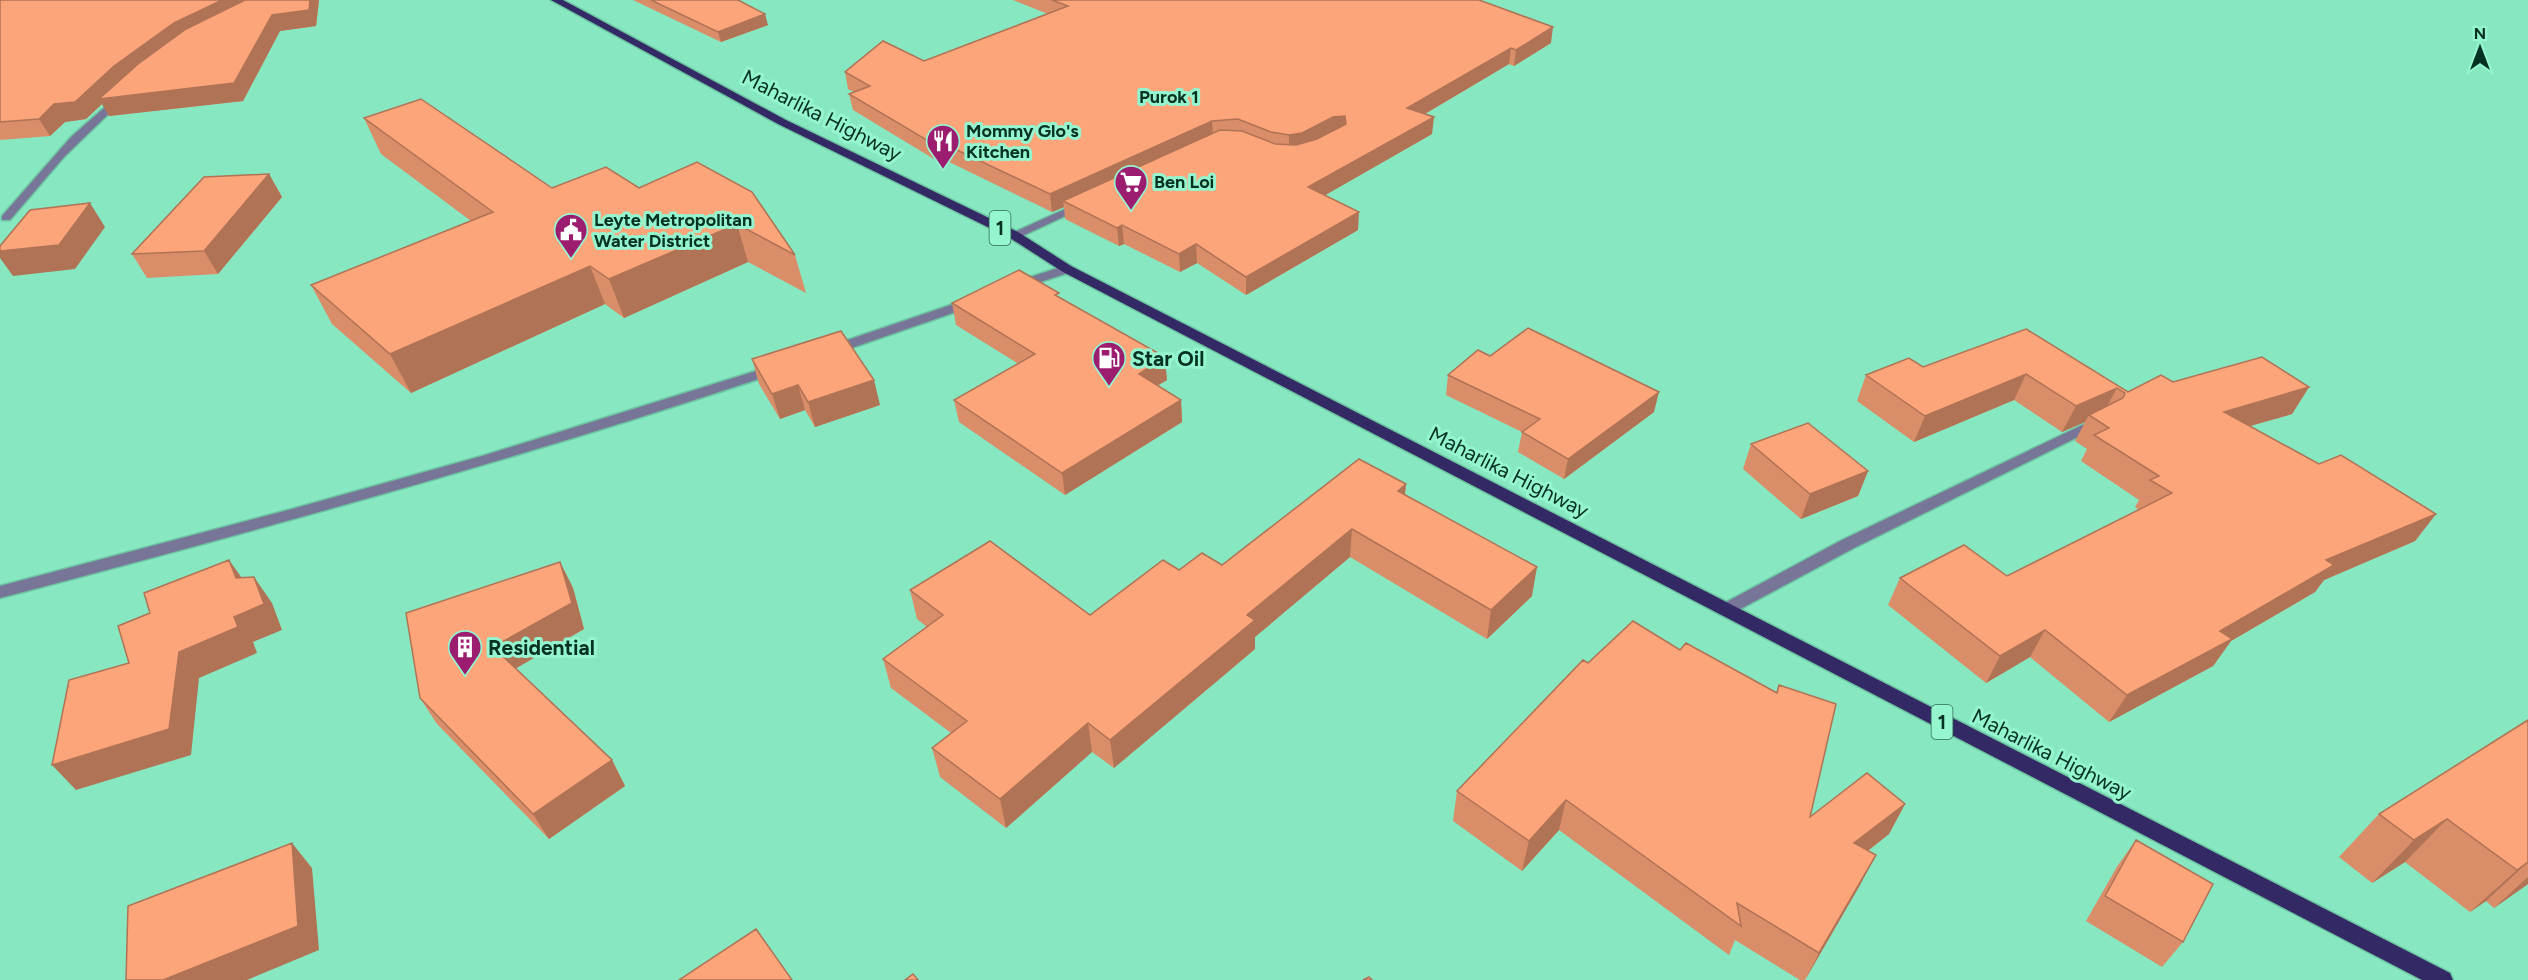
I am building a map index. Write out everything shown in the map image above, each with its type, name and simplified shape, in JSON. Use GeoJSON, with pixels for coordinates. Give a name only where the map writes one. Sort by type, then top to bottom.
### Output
{"type":"FeatureCollection","features":[{"type":"Feature","properties":{"kind":"main road","name":"Maharlika Highway"},"geometry":{"type":"LineString","coordinates":[[556,0],[782,122],[1014,235],[1067,269],[2443,980]]}},
{"type":"Feature","properties":{"kind":"street"},"geometry":{"type":"LineString","coordinates":[[6,218],[36,182],[98,117],[132,87]]}},
{"type":"Feature","properties":{"kind":"street"},"geometry":{"type":"LineString","coordinates":[[1014,235],[1089,201]]}},
{"type":"Feature","properties":{"kind":"street"},"geometry":{"type":"LineString","coordinates":[[1011,288],[1067,269]]}},
{"type":"Feature","properties":{"kind":"street"},"geometry":{"type":"LineString","coordinates":[[818,354],[988,296]]}},
{"type":"Feature","properties":{"kind":"street"},"geometry":{"type":"LineString","coordinates":[[0,592],[459,470],[682,401],[784,366]]}},
{"type":"Feature","properties":{"kind":"street"},"geometry":{"type":"LineString","coordinates":[[1725,610],[1848,544],[2102,420]]}},
{"type":"Feature","properties":{"kind":"building"},"geometry":{"type":"Polygon","coordinates":[[[0,0],[222,0],[174,23],[114,66],[75,102],[54,104],[39,119],[0,122],[0,0]]]}},
{"type":"Feature","properties":{"kind":"building"},"geometry":{"type":"Polygon","coordinates":[[[245,0],[310,0],[309,10],[272,15],[234,83],[99,99],[138,64],[186,29],[245,0]]]}},
{"type":"Feature","properties":{"kind":"building"},"geometry":{"type":"Polygon","coordinates":[[[651,0],[738,0],[765,14],[718,32],[651,0]]]}},
{"type":"Feature","properties":{"kind":"building"},"geometry":{"type":"Polygon","coordinates":[[[1052,0],[1479,0],[1553,27],[1516,50],[1511,48],[1407,108],[1434,117],[1308,187],[1359,212],[1246,277],[1196,244],[1179,254],[1122,225],[1117,228],[1063,201],[1220,130],[1242,131],[1275,144],[1296,145],[1317,139],[1346,124],[1345,116],[1333,117],[1302,133],[1289,135],[1271,132],[1238,119],[1212,121],[1050,194],[936,140],[930,142],[849,94],[870,86],[845,72],[883,41],[924,61],[1068,6],[1052,0]]]}},
{"type":"Feature","properties":{"kind":"building"},"geometry":{"type":"Polygon","coordinates":[[[421,99],[552,188],[606,167],[639,188],[697,162],[752,192],[795,255],[737,224],[609,279],[590,266],[390,354],[311,285],[493,212],[364,118],[421,99]]]}},
{"type":"Feature","properties":{"kind":"building"},"geometry":{"type":"Polygon","coordinates":[[[269,174],[204,251],[132,254],[204,177],[269,174]]]}},
{"type":"Feature","properties":{"kind":"building"},"geometry":{"type":"Polygon","coordinates":[[[90,203],[59,245],[0,251],[0,246],[30,210],[90,203]]]}},
{"type":"Feature","properties":{"kind":"building"},"geometry":{"type":"Polygon","coordinates":[[[1019,270],[1059,293],[1055,295],[1165,357],[1139,374],[1181,400],[1062,473],[954,400],[1035,354],[952,303],[1019,270]]]}},
{"type":"Feature","properties":{"kind":"building"},"geometry":{"type":"Polygon","coordinates":[[[1528,328],[1659,392],[1568,459],[1522,432],[1540,419],[1448,375],[1478,350],[1490,356],[1528,328]]]}},
{"type":"Feature","properties":{"kind":"building"},"geometry":{"type":"Polygon","coordinates":[[[2026,329],[2128,392],[2161,375],[2173,382],[2262,357],[2309,387],[2224,412],[2319,464],[2341,455],[2436,514],[2326,560],[2334,565],[2220,631],[2232,639],[2127,695],[2045,630],[2000,656],[1900,578],[1964,545],[2007,576],[2172,493],[2150,480],[2159,476],[2094,435],[2109,428],[2089,415],[2123,398],[2125,393],[2117,388],[2076,406],[2026,374],[1925,416],[1866,375],[1909,358],[1923,367],[2026,329]]]}},
{"type":"Feature","properties":{"kind":"building"},"geometry":{"type":"Polygon","coordinates":[[[841,331],[874,380],[808,402],[798,385],[772,394],[752,359],[841,331]]]}},
{"type":"Feature","properties":{"kind":"building"},"geometry":{"type":"Polygon","coordinates":[[[1808,423],[1868,471],[1810,494],[1751,444],[1808,423]]]}},
{"type":"Feature","properties":{"kind":"building"},"geometry":{"type":"Polygon","coordinates":[[[1359,459],[1406,484],[1398,491],[1537,567],[1491,610],[1352,529],[1247,615],[1255,620],[1110,740],[1088,723],[1000,799],[932,748],[967,721],[883,659],[943,615],[910,590],[990,541],[1090,615],[1163,560],[1179,570],[1202,553],[1222,565],[1359,459]]]}},
{"type":"Feature","properties":{"kind":"building"},"geometry":{"type":"Polygon","coordinates":[[[229,560],[236,578],[254,577],[264,604],[234,617],[238,627],[179,652],[169,729],[52,765],[69,680],[129,663],[118,626],[150,613],[144,593],[229,560]]]}},
{"type":"Feature","properties":{"kind":"building"},"geometry":{"type":"Polygon","coordinates":[[[560,562],[572,603],[493,647],[612,760],[533,814],[420,698],[406,613],[560,562]]]}},
{"type":"Feature","properties":{"kind":"building"},"geometry":{"type":"Polygon","coordinates":[[[1633,621],[1680,650],[1686,643],[1777,693],[1779,685],[1836,704],[1810,817],[1867,773],[1905,804],[1854,843],[1876,855],[1819,953],[1737,903],[1741,926],[1566,800],[1529,841],[1457,791],[1583,660],[1588,663],[1633,621]]]}},
{"type":"Feature","properties":{"kind":"building"},"geometry":{"type":"Polygon","coordinates":[[[2528,720],[2528,862],[2517,870],[2447,819],[2414,840],[2379,814],[2528,720]]]}},
{"type":"Feature","properties":{"kind":"building"},"geometry":{"type":"Polygon","coordinates":[[[2136,840],[2213,884],[2183,942],[2105,896],[2136,840]]]}},
{"type":"Feature","properties":{"kind":"building"},"geometry":{"type":"Polygon","coordinates":[[[292,843],[298,926],[163,980],[126,980],[128,906],[292,843]]]}},
{"type":"Feature","properties":{"kind":"building"},"geometry":{"type":"Polygon","coordinates":[[[756,929],[792,980],[679,980],[756,929]]]}},
{"type":"Feature","properties":{"kind":"building"},"geometry":{"type":"Polygon","coordinates":[[[913,974],[918,980],[905,980],[913,974]]]}},
{"type":"Feature","properties":{"kind":"place","name":"Mommy Glo's Kitchen"},"geometry":{"type":"Point","coordinates":[943,170]}},
{"type":"Feature","properties":{"kind":"place","name":"Ben Loi"},"geometry":{"type":"Point","coordinates":[1131,211]}},
{"type":"Feature","properties":{"kind":"place","name":"Leyte Metropolitan Water District"},"geometry":{"type":"Point","coordinates":[571,259]}},
{"type":"Feature","properties":{"kind":"place","name":"Star Oil"},"geometry":{"type":"Point","coordinates":[1109,387]}},
{"type":"Feature","properties":{"kind":"place","name":"Residential"},"geometry":{"type":"Point","coordinates":[465,676]}},
{"type":"Feature","properties":{"kind":"district","name":"Purok 1"},"geometry":{"type":"Point","coordinates":[1169,97]}}]}
